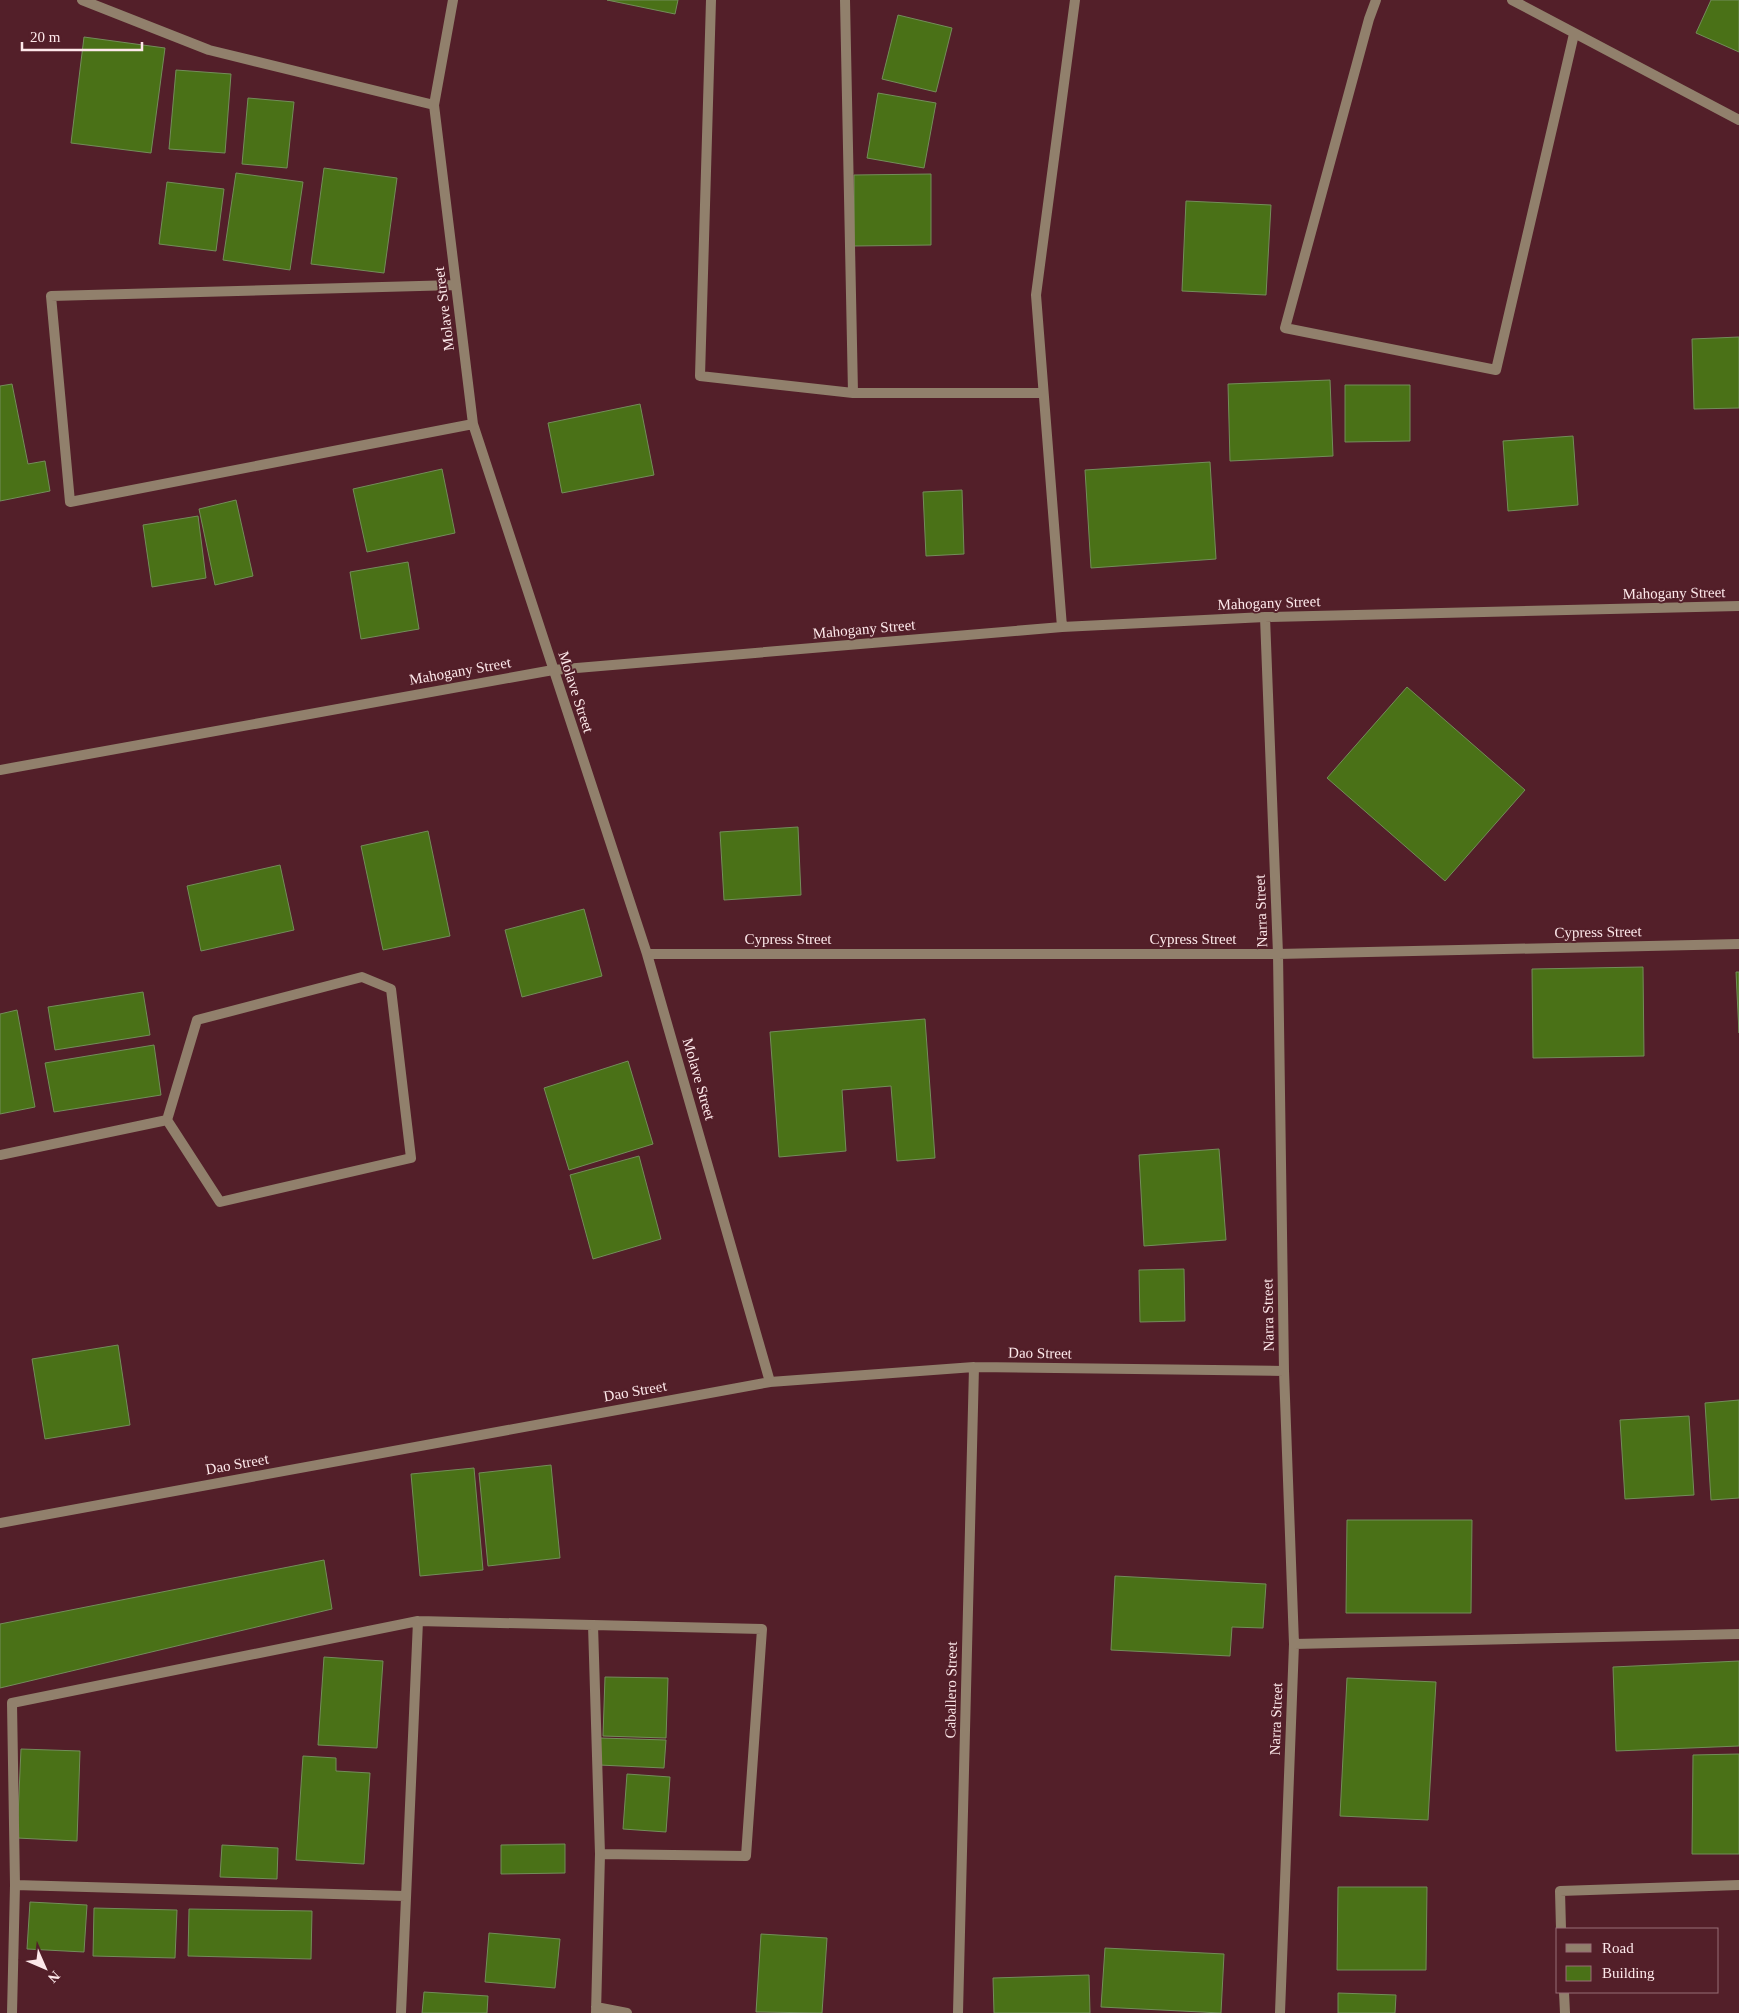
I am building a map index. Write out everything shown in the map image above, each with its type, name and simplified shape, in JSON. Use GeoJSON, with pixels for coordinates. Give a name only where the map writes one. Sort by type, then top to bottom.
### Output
{"type":"FeatureCollection","features":[{"type":"Feature","properties":{"kind":"street"},"geometry":{"type":"LineString","coordinates":[[82,0],[94,2],[209,50],[434,105]]}},
{"type":"Feature","properties":{"kind":"street","name":"Molave Street"},"geometry":{"type":"LineString","coordinates":[[453,0],[434,105],[473,424],[647,954],[770,1382]]}},
{"type":"Feature","properties":{"kind":"street"},"geometry":{"type":"LineString","coordinates":[[711,0],[700,376],[853,393],[1044,393]]}},
{"type":"Feature","properties":{"kind":"street"},"geometry":{"type":"LineString","coordinates":[[845,0],[853,393]]}},
{"type":"Feature","properties":{"kind":"street"},"geometry":{"type":"LineString","coordinates":[[1062,627],[1036,295],[1075,0]]}},
{"type":"Feature","properties":{"kind":"street"},"geometry":{"type":"LineString","coordinates":[[1376,0],[1369,19],[1286,328],[1496,370],[1574,34]]}},
{"type":"Feature","properties":{"kind":"street"},"geometry":{"type":"LineString","coordinates":[[1512,0],[1739,120]]}},
{"type":"Feature","properties":{"kind":"street"},"geometry":{"type":"LineString","coordinates":[[456,286],[51,296],[70,502],[473,424]]}},
{"type":"Feature","properties":{"kind":"street","name":"Mahogany Street"},"geometry":{"type":"LineString","coordinates":[[0,770],[553,670],[1062,627],[1265,617],[1739,606]]}},
{"type":"Feature","properties":{"kind":"street","name":"Narra Street"},"geometry":{"type":"LineString","coordinates":[[1265,617],[1278,954],[1284,1370],[1294,1644],[1280,2013]]}},
{"type":"Feature","properties":{"kind":"street","name":"Cypress Street"},"geometry":{"type":"LineString","coordinates":[[647,954],[1278,954],[1739,944]]}},
{"type":"Feature","properties":{"kind":"street"},"geometry":{"type":"LineString","coordinates":[[362,977],[390,989],[411,1158],[220,1202],[167,1120],[197,1020],[362,977]]}},
{"type":"Feature","properties":{"kind":"street"},"geometry":{"type":"LineString","coordinates":[[0,1155],[167,1120]]}},
{"type":"Feature","properties":{"kind":"street","name":"Dao Street"},"geometry":{"type":"LineString","coordinates":[[0,1523],[770,1382],[974,1367],[1284,1370]]}},
{"type":"Feature","properties":{"kind":"street","name":"Caballero Street"},"geometry":{"type":"LineString","coordinates":[[958,2013],[974,1367]]}},
{"type":"Feature","properties":{"kind":"street"},"geometry":{"type":"LineString","coordinates":[[401,2013],[418,1621]]}},
{"type":"Feature","properties":{"kind":"street"},"geometry":{"type":"LineString","coordinates":[[12,2013],[15,1885],[12,1704],[418,1621],[762,1629],[746,1856],[600,1854]]}},
{"type":"Feature","properties":{"kind":"street"},"geometry":{"type":"LineString","coordinates":[[593,1625],[600,1854],[596,2010],[627,2013]]}},
{"type":"Feature","properties":{"kind":"street"},"geometry":{"type":"LineString","coordinates":[[1294,1644],[1739,1634]]}},
{"type":"Feature","properties":{"kind":"street"},"geometry":{"type":"LineString","coordinates":[[15,1885],[405,1896]]}},
{"type":"Feature","properties":{"kind":"street"},"geometry":{"type":"LineString","coordinates":[[1562,1928],[1560,1891],[1739,1885]]}},
{"type":"Feature","properties":{"kind":"street"},"geometry":{"type":"LineString","coordinates":[[1564,1993],[1565,2013]]}},
{"type":"Feature","properties":{"kind":"building"},"geometry":{"type":"Polygon","coordinates":[[[607,0],[678,0],[675,14],[607,0]]]}},
{"type":"Feature","properties":{"kind":"building"},"geometry":{"type":"Polygon","coordinates":[[[1711,0],[1739,0],[1739,52],[1696,33],[1711,0]]]}},
{"type":"Feature","properties":{"kind":"building"},"geometry":{"type":"Polygon","coordinates":[[[898,15],[952,28],[936,92],[882,79],[898,15]]]}},
{"type":"Feature","properties":{"kind":"building"},"geometry":{"type":"Polygon","coordinates":[[[84,37],[165,48],[151,153],[71,143],[84,37]]]}},
{"type":"Feature","properties":{"kind":"building"},"geometry":{"type":"Polygon","coordinates":[[[176,70],[231,74],[225,153],[169,149],[176,70]]]}},
{"type":"Feature","properties":{"kind":"building"},"geometry":{"type":"Polygon","coordinates":[[[878,93],[936,103],[924,168],[867,158],[878,93]]]}},
{"type":"Feature","properties":{"kind":"building"},"geometry":{"type":"Polygon","coordinates":[[[248,98],[294,102],[287,168],[242,164],[248,98]]]}},
{"type":"Feature","properties":{"kind":"building"},"geometry":{"type":"Polygon","coordinates":[[[324,168],[397,178],[384,273],[311,264],[324,168]]]}},
{"type":"Feature","properties":{"kind":"building"},"geometry":{"type":"Polygon","coordinates":[[[236,173],[303,182],[290,270],[223,260],[236,173]]]}},
{"type":"Feature","properties":{"kind":"building"},"geometry":{"type":"Polygon","coordinates":[[[931,174],[931,245],[854,246],[854,175],[931,174]]]}},
{"type":"Feature","properties":{"kind":"building"},"geometry":{"type":"Polygon","coordinates":[[[167,182],[224,189],[216,251],[159,244],[167,182]]]}},
{"type":"Feature","properties":{"kind":"building"},"geometry":{"type":"Polygon","coordinates":[[[1186,201],[1271,205],[1266,295],[1182,291],[1186,201]]]}},
{"type":"Feature","properties":{"kind":"building"},"geometry":{"type":"Polygon","coordinates":[[[1739,337],[1739,408],[1694,409],[1692,339],[1739,337]]]}},
{"type":"Feature","properties":{"kind":"building"},"geometry":{"type":"Polygon","coordinates":[[[1330,380],[1333,456],[1230,461],[1228,384],[1330,380]]]}},
{"type":"Feature","properties":{"kind":"building"},"geometry":{"type":"Polygon","coordinates":[[[12,384],[28,464],[45,461],[50,491],[0,501],[0,386],[12,384]]]}},
{"type":"Feature","properties":{"kind":"building"},"geometry":{"type":"Polygon","coordinates":[[[1345,385],[1410,385],[1410,441],[1345,442],[1345,385]]]}},
{"type":"Feature","properties":{"kind":"building"},"geometry":{"type":"Polygon","coordinates":[[[640,404],[654,475],[562,493],[548,423],[640,404]]]}},
{"type":"Feature","properties":{"kind":"building"},"geometry":{"type":"Polygon","coordinates":[[[1573,436],[1578,505],[1508,511],[1503,441],[1573,436]]]}},
{"type":"Feature","properties":{"kind":"building"},"geometry":{"type":"Polygon","coordinates":[[[1210,462],[1216,559],[1091,568],[1085,470],[1210,462]]]}},
{"type":"Feature","properties":{"kind":"building"},"geometry":{"type":"Polygon","coordinates":[[[442,469],[455,533],[367,552],[353,489],[442,469]]]}},
{"type":"Feature","properties":{"kind":"building"},"geometry":{"type":"Polygon","coordinates":[[[962,490],[964,554],[926,556],[923,492],[962,490]]]}},
{"type":"Feature","properties":{"kind":"building"},"geometry":{"type":"Polygon","coordinates":[[[236,500],[253,576],[215,585],[199,509],[236,500]]]}},
{"type":"Feature","properties":{"kind":"building"},"geometry":{"type":"Polygon","coordinates":[[[198,516],[206,578],[152,587],[143,525],[198,516]]]}},
{"type":"Feature","properties":{"kind":"building"},"geometry":{"type":"Polygon","coordinates":[[[408,562],[419,629],[361,639],[350,572],[408,562]]]}},
{"type":"Feature","properties":{"kind":"building"},"geometry":{"type":"Polygon","coordinates":[[[1407,687],[1525,790],[1445,881],[1327,778],[1407,687]]]}},
{"type":"Feature","properties":{"kind":"building"},"geometry":{"type":"Polygon","coordinates":[[[798,827],[801,895],[724,900],[720,832],[798,827]]]}},
{"type":"Feature","properties":{"kind":"building"},"geometry":{"type":"Polygon","coordinates":[[[428,831],[450,936],[383,950],[361,846],[428,831]]]}},
{"type":"Feature","properties":{"kind":"building"},"geometry":{"type":"Polygon","coordinates":[[[280,865],[294,930],[201,951],[187,886],[280,865]]]}},
{"type":"Feature","properties":{"kind":"building"},"geometry":{"type":"Polygon","coordinates":[[[584,909],[602,976],[522,997],[505,930],[584,909]]]}},
{"type":"Feature","properties":{"kind":"building"},"geometry":{"type":"Polygon","coordinates":[[[1643,967],[1644,1056],[1533,1058],[1532,969],[1643,967]]]}},
{"type":"Feature","properties":{"kind":"building"},"geometry":{"type":"Polygon","coordinates":[[[1736,972],[1739,972],[1739,1033],[1736,972]]]}},
{"type":"Feature","properties":{"kind":"building"},"geometry":{"type":"Polygon","coordinates":[[[143,992],[150,1035],[55,1050],[48,1007],[143,992]]]}},
{"type":"Feature","properties":{"kind":"building"},"geometry":{"type":"Polygon","coordinates":[[[17,1010],[35,1107],[0,1114],[0,1014],[17,1010]]]}},
{"type":"Feature","properties":{"kind":"building"},"geometry":{"type":"Polygon","coordinates":[[[925,1019],[935,1158],[897,1161],[891,1086],[842,1090],[846,1151],[779,1157],[770,1032],[925,1019]]]}},
{"type":"Feature","properties":{"kind":"building"},"geometry":{"type":"Polygon","coordinates":[[[154,1045],[161,1095],[54,1112],[45,1063],[154,1045]]]}},
{"type":"Feature","properties":{"kind":"building"},"geometry":{"type":"Polygon","coordinates":[[[628,1061],[653,1144],[569,1170],[544,1088],[628,1061]]]}},
{"type":"Feature","properties":{"kind":"building"},"geometry":{"type":"Polygon","coordinates":[[[1219,1149],[1226,1240],[1144,1246],[1139,1155],[1219,1149]]]}},
{"type":"Feature","properties":{"kind":"building"},"geometry":{"type":"Polygon","coordinates":[[[639,1156],[661,1239],[593,1259],[570,1175],[639,1156]]]}},
{"type":"Feature","properties":{"kind":"building"},"geometry":{"type":"Polygon","coordinates":[[[1184,1269],[1185,1321],[1140,1322],[1139,1270],[1184,1269]]]}},
{"type":"Feature","properties":{"kind":"building"},"geometry":{"type":"Polygon","coordinates":[[[118,1345],[130,1425],[45,1439],[32,1359],[118,1345]]]}},
{"type":"Feature","properties":{"kind":"building"},"geometry":{"type":"Polygon","coordinates":[[[1739,1400],[1739,1498],[1711,1500],[1705,1403],[1739,1400]]]}},
{"type":"Feature","properties":{"kind":"building"},"geometry":{"type":"Polygon","coordinates":[[[1689,1416],[1694,1495],[1625,1499],[1620,1420],[1689,1416]]]}},
{"type":"Feature","properties":{"kind":"building"},"geometry":{"type":"Polygon","coordinates":[[[551,1465],[560,1558],[488,1566],[479,1473],[551,1465]]]}},
{"type":"Feature","properties":{"kind":"building"},"geometry":{"type":"Polygon","coordinates":[[[474,1468],[483,1570],[420,1576],[411,1474],[474,1468]]]}},
{"type":"Feature","properties":{"kind":"building"},"geometry":{"type":"Polygon","coordinates":[[[1347,1520],[1472,1520],[1471,1613],[1346,1613],[1347,1520]]]}},
{"type":"Feature","properties":{"kind":"building"},"geometry":{"type":"Polygon","coordinates":[[[324,1560],[332,1609],[0,1688],[0,1624],[324,1560]]]}},
{"type":"Feature","properties":{"kind":"building"},"geometry":{"type":"Polygon","coordinates":[[[1115,1576],[1266,1584],[1263,1628],[1232,1627],[1230,1656],[1111,1650],[1115,1576]]]}},
{"type":"Feature","properties":{"kind":"building"},"geometry":{"type":"Polygon","coordinates":[[[324,1657],[383,1661],[377,1748],[318,1745],[324,1657]]]}},
{"type":"Feature","properties":{"kind":"building"},"geometry":{"type":"Polygon","coordinates":[[[1739,1661],[1739,1746],[1616,1751],[1613,1667],[1739,1661]]]}},
{"type":"Feature","properties":{"kind":"building"},"geometry":{"type":"Polygon","coordinates":[[[605,1677],[668,1678],[666,1738],[603,1736],[605,1677]]]}},
{"type":"Feature","properties":{"kind":"building"},"geometry":{"type":"Polygon","coordinates":[[[1347,1678],[1436,1682],[1428,1820],[1340,1816],[1347,1678]]]}},
{"type":"Feature","properties":{"kind":"building"},"geometry":{"type":"Polygon","coordinates":[[[600,1738],[666,1740],[664,1768],[599,1765],[600,1738]]]}},
{"type":"Feature","properties":{"kind":"building"},"geometry":{"type":"Polygon","coordinates":[[[21,1749],[80,1751],[77,1841],[17,1838],[21,1749]]]}},
{"type":"Feature","properties":{"kind":"building"},"geometry":{"type":"Polygon","coordinates":[[[1739,1754],[1739,1854],[1692,1854],[1693,1755],[1739,1754]]]}},
{"type":"Feature","properties":{"kind":"building"},"geometry":{"type":"Polygon","coordinates":[[[303,1756],[336,1758],[336,1771],[370,1773],[364,1864],[296,1860],[303,1756]]]}},
{"type":"Feature","properties":{"kind":"building"},"geometry":{"type":"Polygon","coordinates":[[[627,1774],[670,1777],[666,1832],[623,1829],[627,1774]]]}},
{"type":"Feature","properties":{"kind":"building"},"geometry":{"type":"Polygon","coordinates":[[[565,1844],[565,1873],[501,1874],[501,1845],[565,1844]]]}},
{"type":"Feature","properties":{"kind":"building"},"geometry":{"type":"Polygon","coordinates":[[[222,1845],[278,1848],[277,1879],[220,1877],[222,1845]]]}},
{"type":"Feature","properties":{"kind":"building"},"geometry":{"type":"Polygon","coordinates":[[[1338,1887],[1427,1887],[1426,1970],[1337,1970],[1338,1887]]]}},
{"type":"Feature","properties":{"kind":"building"},"geometry":{"type":"Polygon","coordinates":[[[30,1902],[87,1905],[84,1952],[27,1949],[30,1902]]]}},
{"type":"Feature","properties":{"kind":"building"},"geometry":{"type":"Polygon","coordinates":[[[94,1908],[177,1910],[175,1958],[93,1956],[94,1908]]]}},
{"type":"Feature","properties":{"kind":"building"},"geometry":{"type":"Polygon","coordinates":[[[189,1909],[312,1911],[311,1959],[188,1956],[189,1909]]]}},
{"type":"Feature","properties":{"kind":"building"},"geometry":{"type":"Polygon","coordinates":[[[489,1933],[560,1939],[555,1988],[485,1982],[489,1933]]]}},
{"type":"Feature","properties":{"kind":"building"},"geometry":{"type":"Polygon","coordinates":[[[761,1934],[827,1938],[822,2013],[756,2012],[761,1934]]]}},
{"type":"Feature","properties":{"kind":"building"},"geometry":{"type":"Polygon","coordinates":[[[1105,1948],[1224,1954],[1221,2013],[1101,2007],[1105,1948]]]}},
{"type":"Feature","properties":{"kind":"building"},"geometry":{"type":"Polygon","coordinates":[[[1089,1975],[1090,2013],[994,2013],[993,1978],[1089,1975]]]}},
{"type":"Feature","properties":{"kind":"building"},"geometry":{"type":"Polygon","coordinates":[[[424,1992],[488,1996],[487,2013],[422,2013],[424,1992]]]}},
{"type":"Feature","properties":{"kind":"building"},"geometry":{"type":"Polygon","coordinates":[[[1338,1993],[1396,1995],[1395,2013],[1338,2013],[1338,1993]]]}}]}
